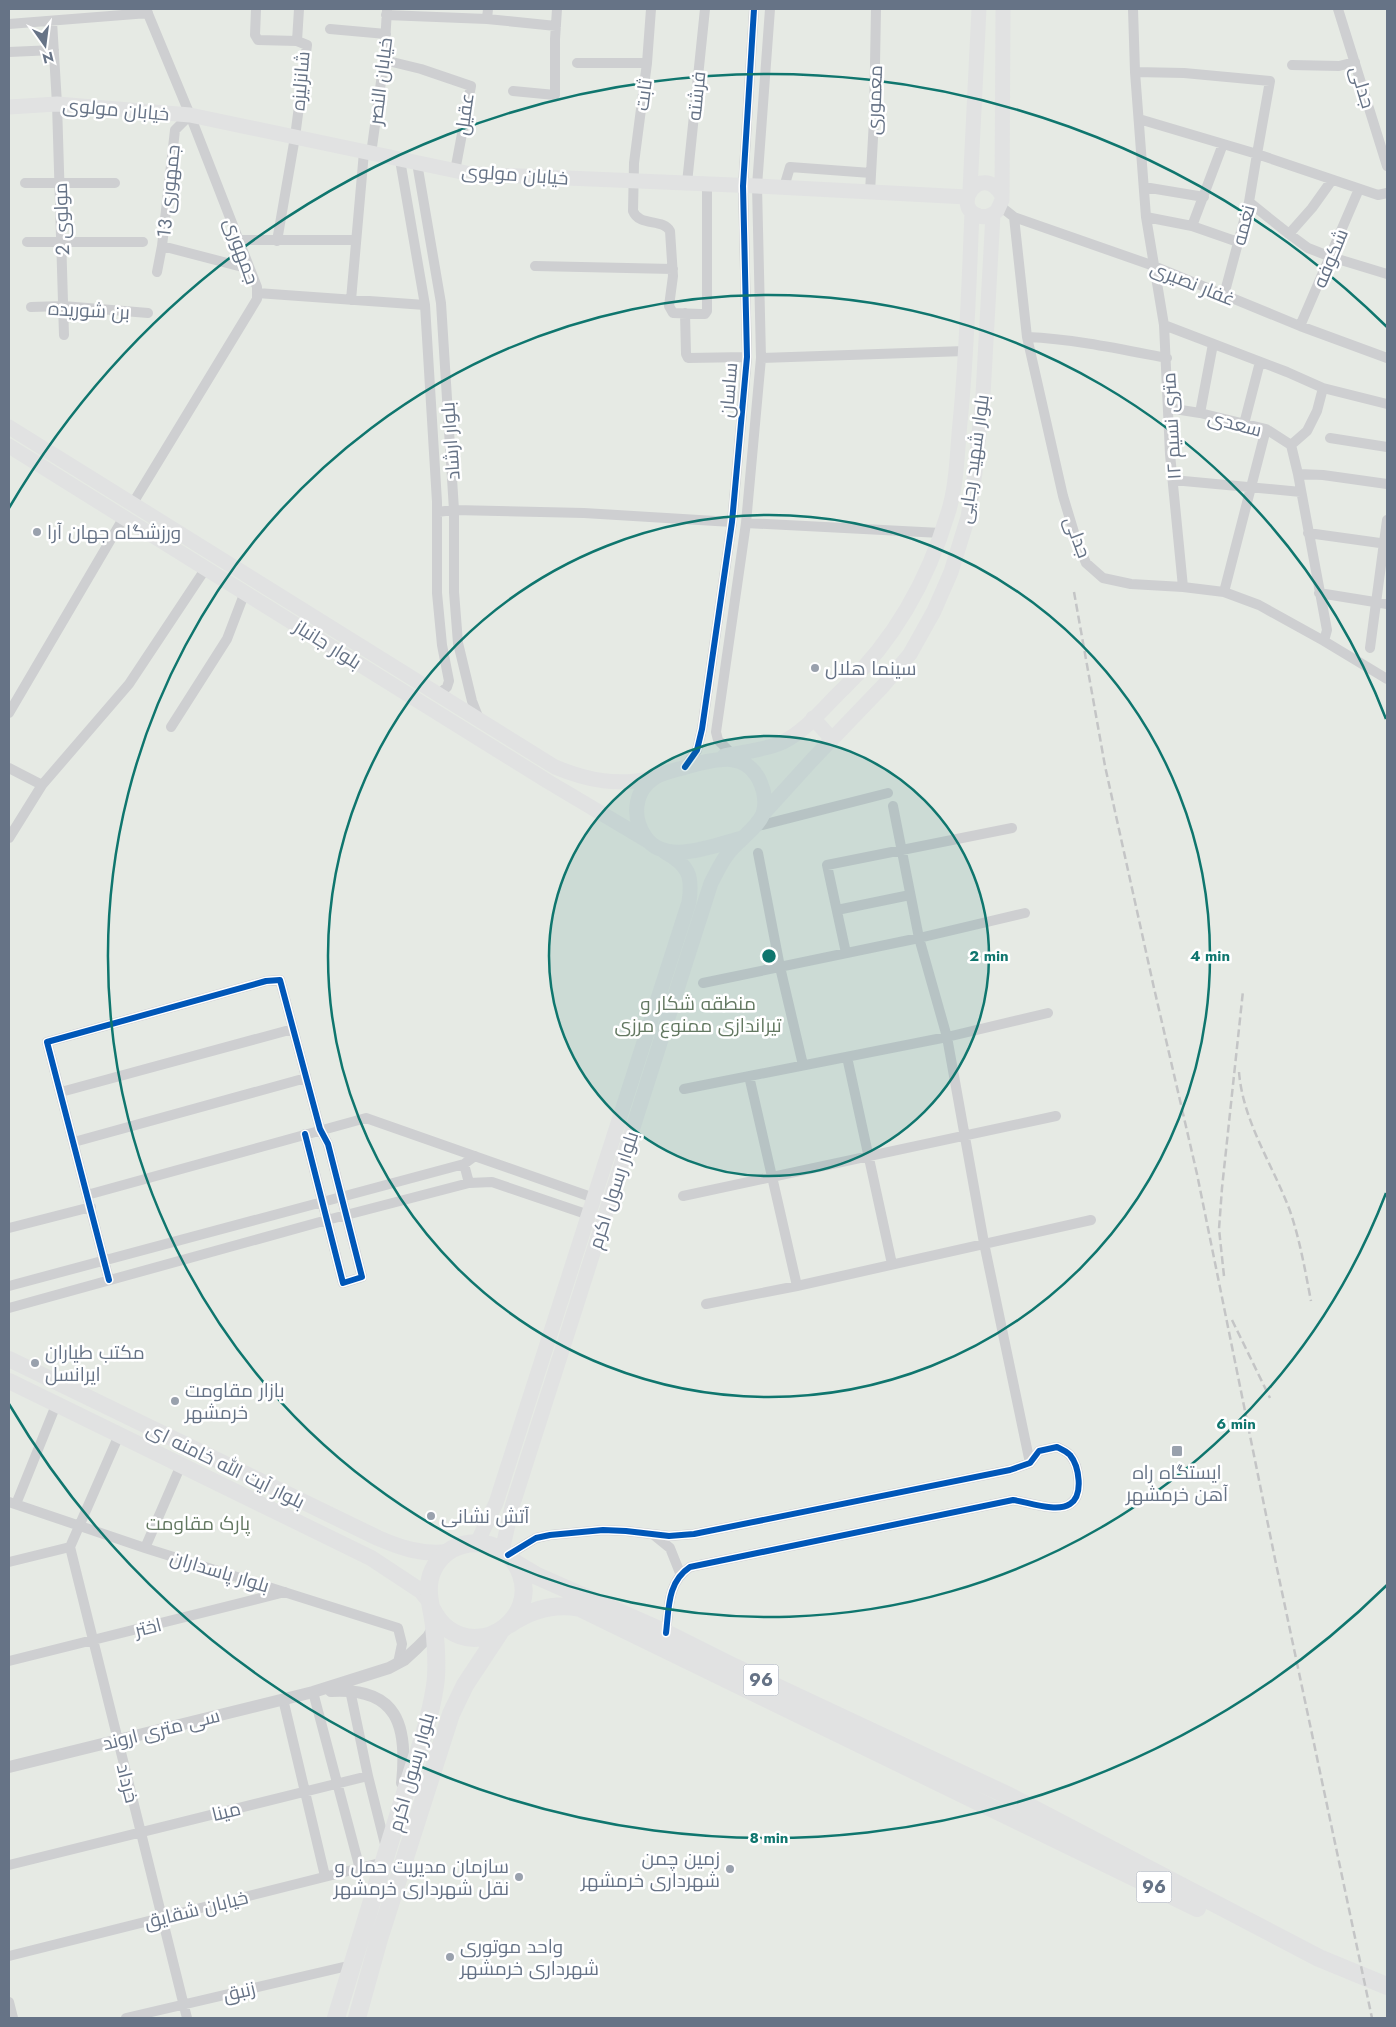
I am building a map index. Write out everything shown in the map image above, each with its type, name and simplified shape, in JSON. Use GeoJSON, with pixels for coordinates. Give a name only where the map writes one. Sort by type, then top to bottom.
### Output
{"type":"FeatureCollection","features":[{"type":"Feature","properties":{"kind":"highway","name":"96"},"geometry":{"type":"LineString","coordinates":[[448,1552],[457,1547],[477,1543],[486,1544],[508,1556],[537,1576],[666,1633],[734,1667],[1009,1796],[1316,1962],[1387,1986]]}},
{"type":"Feature","properties":{"kind":"highway"},"geometry":{"type":"LineString","coordinates":[[432,1612],[428,1590],[431,1574],[448,1552]]}},
{"type":"Feature","properties":{"kind":"highway","name":"96"},"geometry":{"type":"LineString","coordinates":[[505,1628],[521,1607],[524,1587],[521,1574],[508,1556]]}},
{"type":"Feature","properties":{"kind":"highway","name":"96"},"geometry":{"type":"LineString","coordinates":[[432,1612],[448,1630],[461,1636],[474,1638],[488,1637],[524,1615],[539,1610],[568,1606],[580,1608],[1387,1997]]}},
{"type":"Feature","properties":{"kind":"highway","name":"بلوار رسول اکرم"},"geometry":{"type":"LineString","coordinates":[[336,2018],[400,1811],[435,1686],[436,1670],[432,1612]]}},
{"type":"Feature","properties":{"kind":"highway","name":"بلوار رسول اکرم"},"geometry":{"type":"LineString","coordinates":[[357,2018],[385,1921],[452,1714],[465,1685],[505,1628]]}},
{"type":"Feature","properties":{"kind":"main road","name":"بلوار شهید رجایی"},"geometry":{"type":"LineString","coordinates":[[714,758],[782,742],[799,731],[864,669],[892,635],[914,598],[930,563],[949,512],[956,470],[965,351],[979,9]]}},
{"type":"Feature","properties":{"kind":"main road","name":"بلوار شهید رجایی"},"geometry":{"type":"LineString","coordinates":[[763,814],[883,686],[910,654],[941,595],[968,517],[975,473],[983,395],[998,205],[1003,9]]}},
{"type":"Feature","properties":{"kind":"main road","name":"خیابان مولوی"},"geometry":{"type":"LineString","coordinates":[[9,108],[58,104],[190,115],[471,174],[784,187],[970,200]]}},
{"type":"Feature","properties":{"kind":"main road"},"geometry":{"type":"LineString","coordinates":[[990,184],[997,188],[998,205],[986,217],[978,216],[970,200],[976,185],[990,184]]}},
{"type":"Feature","properties":{"kind":"main road","name":"بلوار جانباز"},"geometry":{"type":"LineString","coordinates":[[9,427],[555,767],[587,779],[621,783],[655,778]]}},
{"type":"Feature","properties":{"kind":"main road","name":"بلوار جانباز"},"geometry":{"type":"LineString","coordinates":[[9,446],[548,781],[648,841]]}},
{"type":"Feature","properties":{"kind":"main road"},"geometry":{"type":"LineString","coordinates":[[124,517],[133,503]]}},
{"type":"Feature","properties":{"kind":"main road"},"geometry":{"type":"LineString","coordinates":[[813,718],[832,739]]}},
{"type":"Feature","properties":{"kind":"main road"},"geometry":{"type":"LineString","coordinates":[[714,758],[739,761],[750,768],[758,777],[763,788],[765,803],[763,814],[747,833],[678,854],[664,851],[648,841],[641,830],[636,804],[646,785],[655,778],[714,758]]}},
{"type":"Feature","properties":{"kind":"main road","name":"بلوار رسول اکرم"},"geometry":{"type":"LineString","coordinates":[[508,1556],[512,1507],[711,883],[728,853],[747,833]]}},
{"type":"Feature","properties":{"kind":"main road","name":"بلوار رسول اکرم"},"geometry":{"type":"LineString","coordinates":[[477,1543],[496,1503],[689,902],[692,885],[688,872],[679,860],[664,851]]}},
{"type":"Feature","properties":{"kind":"main road"},"geometry":{"type":"LineString","coordinates":[[601,1178],[615,1183]]}},
{"type":"Feature","properties":{"kind":"main road","name":"بلوار آیت الله خامنه ای"},"geometry":{"type":"LineString","coordinates":[[9,1359],[378,1538],[408,1550],[432,1554],[448,1552]]}},
{"type":"Feature","properties":{"kind":"main road","name":"بلوار آیت الله خامنه ای"},"geometry":{"type":"LineString","coordinates":[[9,1381],[371,1558],[421,1591],[432,1612]]}},
{"type":"Feature","properties":{"kind":"street","name":"شانزلیزه"},"geometry":{"type":"LineString","coordinates":[[256,9],[255,35],[258,40],[297,41],[307,45],[295,137]]}},
{"type":"Feature","properties":{"kind":"street"},"geometry":{"type":"LineString","coordinates":[[297,41],[299,9]]}},
{"type":"Feature","properties":{"kind":"street"},"geometry":{"type":"LineString","coordinates":[[513,91],[556,95],[557,9]]}},
{"type":"Feature","properties":{"kind":"street","name":"ثابت"},"geometry":{"type":"LineString","coordinates":[[651,9],[647,63],[634,163],[633,211],[635,216],[668,227],[670,231],[673,269]]}},
{"type":"Feature","properties":{"kind":"street","name":"فرشته"},"geometry":{"type":"LineString","coordinates":[[686,183],[705,9]]}},
{"type":"Feature","properties":{"kind":"street","name":"ساسان"},"geometry":{"type":"LineString","coordinates":[[685,767],[697,750],[702,729],[732,522],[747,358],[754,9]]}},
{"type":"Feature","properties":{"kind":"street","name":"ساسان"},"geometry":{"type":"LineString","coordinates":[[732,754],[718,740],[716,732],[746,523],[761,358],[750,186],[770,9]]}},
{"type":"Feature","properties":{"kind":"street","name":"معموری"},"geometry":{"type":"LineString","coordinates":[[870,192],[874,120],[876,9]]}},
{"type":"Feature","properties":{"kind":"street","name":"۱۲ متری نسیم"},"geometry":{"type":"LineString","coordinates":[[1133,9],[1135,72],[1146,217],[1164,325],[1170,454],[1183,587]]}},
{"type":"Feature","properties":{"kind":"street","name":"جدلی"},"geometry":{"type":"LineString","coordinates":[[1338,9],[1387,166]]}},
{"type":"Feature","properties":{"kind":"street"},"geometry":{"type":"LineString","coordinates":[[9,24],[52,22],[147,11]]}},
{"type":"Feature","properties":{"kind":"street","name":"جمهوری"},"geometry":{"type":"LineString","coordinates":[[133,503],[257,299],[257,287],[147,11]]}},
{"type":"Feature","properties":{"kind":"street"},"geometry":{"type":"LineString","coordinates":[[386,12],[487,14],[556,26]]}},
{"type":"Feature","properties":{"kind":"street","name":"خیابان النصر"},"geometry":{"type":"LineString","coordinates":[[350,300],[368,153],[384,60],[386,12]]}},
{"type":"Feature","properties":{"kind":"street","name":"مولوی 2"},"geometry":{"type":"LineString","coordinates":[[52,22],[58,104],[64,335]]}},
{"type":"Feature","properties":{"kind":"street"},"geometry":{"type":"LineString","coordinates":[[330,29],[386,34]]}},
{"type":"Feature","properties":{"kind":"street"},"geometry":{"type":"LineString","coordinates":[[9,52],[54,50]]}},
{"type":"Feature","properties":{"kind":"street","name":"عقیل"},"geometry":{"type":"LineString","coordinates":[[384,60],[422,69],[471,86],[455,171]]}},
{"type":"Feature","properties":{"kind":"street"},"geometry":{"type":"LineString","coordinates":[[1292,65],[1339,66],[1355,62]]}},
{"type":"Feature","properties":{"kind":"street"},"geometry":{"type":"LineString","coordinates":[[576,63],[647,63]]}},
{"type":"Feature","properties":{"kind":"street","name":"نغمه"},"geometry":{"type":"LineString","coordinates":[[1135,72],[1184,73],[1270,81],[1250,202],[1224,295]]}},
{"type":"Feature","properties":{"kind":"street","name":"جمهوری 13"},"geometry":{"type":"LineString","coordinates":[[157,272],[162,246],[175,130],[190,115]]}},
{"type":"Feature","properties":{"kind":"street"},"geometry":{"type":"LineString","coordinates":[[1139,119],[1257,154],[1378,195],[1387,193]]}},
{"type":"Feature","properties":{"kind":"street"},"geometry":{"type":"LineString","coordinates":[[277,240],[295,137]]}},
{"type":"Feature","properties":{"kind":"street"},"geometry":{"type":"LineString","coordinates":[[1192,226],[1223,144]]}},
{"type":"Feature","properties":{"kind":"street","name":"بلوار ارشاد"},"geometry":{"type":"LineString","coordinates":[[400,160],[425,305],[437,512],[437,593],[442,645],[449,681],[447,687],[438,694]]}},
{"type":"Feature","properties":{"kind":"street","name":"بلوار ارشاد"},"geometry":{"type":"LineString","coordinates":[[417,163],[441,303],[454,510],[454,592],[458,643],[472,701],[479,719]]}},
{"type":"Feature","properties":{"kind":"street"},"geometry":{"type":"LineString","coordinates":[[784,187],[790,168],[871,173]]}},
{"type":"Feature","properties":{"kind":"street"},"geometry":{"type":"LineString","coordinates":[[1289,234],[1312,208],[1332,180]]}},
{"type":"Feature","properties":{"kind":"street"},"geometry":{"type":"LineString","coordinates":[[25,183],[114,183]]}},
{"type":"Feature","properties":{"kind":"street"},"geometry":{"type":"LineString","coordinates":[[535,266],[673,269],[669,306],[673,312],[705,314],[707,311],[707,184]]}},
{"type":"Feature","properties":{"kind":"street"},"geometry":{"type":"LineString","coordinates":[[1144,187],[1204,197]]}},
{"type":"Feature","properties":{"kind":"street","name":"شکوفه"},"geometry":{"type":"LineString","coordinates":[[1300,326],[1359,189]]}},
{"type":"Feature","properties":{"kind":"street"},"geometry":{"type":"LineString","coordinates":[[1250,202],[1308,248],[1387,274]]}},
{"type":"Feature","properties":{"kind":"street","name":"غفار نصیری"},"geometry":{"type":"LineString","coordinates":[[998,205],[1014,217],[1154,266],[1300,326],[1387,358]]}},
{"type":"Feature","properties":{"kind":"street","name":"جدلی"},"geometry":{"type":"LineString","coordinates":[[1014,217],[1027,337],[1064,496],[1076,539],[1086,563],[1104,578],[1131,584],[1224,592],[1259,605],[1324,640],[1387,679]]}},
{"type":"Feature","properties":{"kind":"street"},"geometry":{"type":"LineString","coordinates":[[1146,217],[1192,226],[1238,242]]}},
{"type":"Feature","properties":{"kind":"street"},"geometry":{"type":"LineString","coordinates":[[239,240],[356,240]]}},
{"type":"Feature","properties":{"kind":"street"},"geometry":{"type":"LineString","coordinates":[[27,242],[143,242]]}},
{"type":"Feature","properties":{"kind":"street"},"geometry":{"type":"LineString","coordinates":[[162,246],[250,269]]}},
{"type":"Feature","properties":{"kind":"street"},"geometry":{"type":"LineString","coordinates":[[257,293],[425,305]]}},
{"type":"Feature","properties":{"kind":"street","name":"بن شوریده"},"geometry":{"type":"LineString","coordinates":[[31,307],[63,306],[148,313]]}},
{"type":"Feature","properties":{"kind":"street"},"geometry":{"type":"LineString","coordinates":[[685,314],[686,354],[688,358],[747,358]]}},
{"type":"Feature","properties":{"kind":"street"},"geometry":{"type":"LineString","coordinates":[[1164,325],[1287,372],[1323,388],[1387,404]]}},
{"type":"Feature","properties":{"kind":"street"},"geometry":{"type":"LineString","coordinates":[[1027,337],[1056,338],[1103,345],[1167,358]]}},
{"type":"Feature","properties":{"kind":"street"},"geometry":{"type":"LineString","coordinates":[[1200,413],[1213,344]]}},
{"type":"Feature","properties":{"kind":"street"},"geometry":{"type":"LineString","coordinates":[[761,358],[965,351]]}},
{"type":"Feature","properties":{"kind":"street"},"geometry":{"type":"LineString","coordinates":[[1244,424],[1260,362]]}},
{"type":"Feature","properties":{"kind":"street"},"geometry":{"type":"LineString","coordinates":[[1323,388],[1316,411],[1306,431],[1291,445],[1327,630],[1324,640]]}},
{"type":"Feature","properties":{"kind":"street","name":"سعدی"},"geometry":{"type":"LineString","coordinates":[[1168,408],[1200,413],[1266,429],[1291,445]]}},
{"type":"Feature","properties":{"kind":"street"},"geometry":{"type":"LineString","coordinates":[[1224,592],[1266,429]]}},
{"type":"Feature","properties":{"kind":"street"},"geometry":{"type":"LineString","coordinates":[[1330,438],[1387,447]]}},
{"type":"Feature","properties":{"kind":"street"},"geometry":{"type":"LineString","coordinates":[[1298,474],[1322,475],[1387,484]]}},
{"type":"Feature","properties":{"kind":"street"},"geometry":{"type":"LineString","coordinates":[[1174,480],[1301,492]]}},
{"type":"Feature","properties":{"kind":"street"},"geometry":{"type":"LineString","coordinates":[[437,512],[454,510],[584,513],[732,522]]}},
{"type":"Feature","properties":{"kind":"street"},"geometry":{"type":"LineString","coordinates":[[9,713],[124,517]]}},
{"type":"Feature","properties":{"kind":"street"},"geometry":{"type":"LineString","coordinates":[[1370,648],[1386,544],[1387,520]]}},
{"type":"Feature","properties":{"kind":"street"},"geometry":{"type":"LineString","coordinates":[[746,523],[941,533]]}},
{"type":"Feature","properties":{"kind":"street"},"geometry":{"type":"LineString","coordinates":[[1308,534],[1386,544]]}},
{"type":"Feature","properties":{"kind":"street"},"geometry":{"type":"LineString","coordinates":[[9,838],[42,785],[129,684],[206,568]]}},
{"type":"Feature","properties":{"kind":"street"},"geometry":{"type":"LineString","coordinates":[[171,727],[227,639],[245,592]]}},
{"type":"Feature","properties":{"kind":"street"},"geometry":{"type":"LineString","coordinates":[[1319,593],[1387,604]]}},
{"type":"Feature","properties":{"kind":"street"},"geometry":{"type":"LineString","coordinates":[[9,768],[42,785]]}},
{"type":"Feature","properties":{"kind":"street"},"geometry":{"type":"LineString","coordinates":[[747,833],[888,793]]}},
{"type":"Feature","properties":{"kind":"street"},"geometry":{"type":"LineString","coordinates":[[893,806],[919,938],[947,1037],[984,1243],[1030,1463]]}},
{"type":"Feature","properties":{"kind":"street"},"geometry":{"type":"LineString","coordinates":[[846,954],[827,865],[1012,828]]}},
{"type":"Feature","properties":{"kind":"street"},"geometry":{"type":"LineString","coordinates":[[758,853],[780,967],[803,1065]]}},
{"type":"Feature","properties":{"kind":"street"},"geometry":{"type":"LineString","coordinates":[[837,910],[910,894]]}},
{"type":"Feature","properties":{"kind":"street"},"geometry":{"type":"LineString","coordinates":[[703,983],[846,954],[1025,913]]}},
{"type":"Feature","properties":{"kind":"street"},"geometry":{"type":"LineString","coordinates":[[109,1280],[47,1042],[266,981],[280,980],[320,1129],[328,1144],[362,1278],[343,1283],[305,1134]]}},
{"type":"Feature","properties":{"kind":"street"},"geometry":{"type":"LineString","coordinates":[[684,1089],[947,1037],[1048,1013]]}},
{"type":"Feature","properties":{"kind":"street"},"geometry":{"type":"LineString","coordinates":[[61,1092],[292,1029]]}},
{"type":"Feature","properties":{"kind":"street"},"geometry":{"type":"LineString","coordinates":[[847,1057],[892,1264]]}},
{"type":"Feature","properties":{"kind":"street"},"geometry":{"type":"LineString","coordinates":[[749,1076],[797,1286]]}},
{"type":"Feature","properties":{"kind":"street"},"geometry":{"type":"LineString","coordinates":[[74,1142],[306,1078]]}},
{"type":"Feature","properties":{"kind":"street"},"geometry":{"type":"LineString","coordinates":[[683,1196],[1056,1116]]}},
{"type":"Feature","properties":{"kind":"street"},"geometry":{"type":"LineString","coordinates":[[87,1195],[320,1129],[366,1118],[594,1198]]}},
{"type":"Feature","properties":{"kind":"street"},"geometry":{"type":"LineString","coordinates":[[9,1286],[105,1262],[464,1164],[475,1156]]}},
{"type":"Feature","properties":{"kind":"street"},"geometry":{"type":"LineString","coordinates":[[464,1164],[469,1183]]}},
{"type":"Feature","properties":{"kind":"street"},"geometry":{"type":"LineString","coordinates":[[9,1308],[327,1220],[469,1183],[492,1182],[589,1215]]}},
{"type":"Feature","properties":{"kind":"street"},"geometry":{"type":"LineString","coordinates":[[556,1204],[562,1187]]}},
{"type":"Feature","properties":{"kind":"street"},"geometry":{"type":"LineString","coordinates":[[9,1228],[91,1207]]}},
{"type":"Feature","properties":{"kind":"street"},"geometry":{"type":"LineString","coordinates":[[706,1304],[797,1286],[1091,1220]]}},
{"type":"Feature","properties":{"kind":"street"},"geometry":{"type":"LineString","coordinates":[[208,1234],[213,1252]]}},
{"type":"Feature","properties":{"kind":"street"},"geometry":{"type":"LineString","coordinates":[[13,1503],[56,1405]]}},
{"type":"Feature","properties":{"kind":"street"},"geometry":{"type":"LineString","coordinates":[[9,1562],[70,1547],[120,1435]]}},
{"type":"Feature","properties":{"kind":"street"},"geometry":{"type":"LineString","coordinates":[[508,1556],[536,1538],[550,1535],[603,1530],[654,1535],[694,1534],[1010,1470],[1030,1463],[1039,1451],[1057,1447],[1068,1452],[1074,1460],[1080,1487],[1076,1497],[1069,1505],[1051,1508],[1013,1500],[690,1567],[680,1573],[671,1591],[666,1633]]}},
{"type":"Feature","properties":{"kind":"street"},"geometry":{"type":"LineString","coordinates":[[145,1548],[181,1465]]}},
{"type":"Feature","properties":{"kind":"street","name":"بلوار پاسداران"},"geometry":{"type":"LineString","coordinates":[[13,1503],[145,1548],[398,1628],[402,1644],[398,1664]]}},
{"type":"Feature","properties":{"kind":"street"},"geometry":{"type":"LineString","coordinates":[[654,1535],[670,1548],[680,1573]]}},
{"type":"Feature","properties":{"kind":"street","name":"خرداد"},"geometry":{"type":"LineString","coordinates":[[70,1547],[187,2018]]}},
{"type":"Feature","properties":{"kind":"street","name":"اختر"},"geometry":{"type":"LineString","coordinates":[[9,1661],[286,1592]]}},
{"type":"Feature","properties":{"kind":"street"},"geometry":{"type":"LineString","coordinates":[[313,1692],[398,1664],[428,1637],[432,1612]]}},
{"type":"Feature","properties":{"kind":"street"},"geometry":{"type":"LineString","coordinates":[[313,1692],[350,1690],[372,1696],[386,1704],[394,1713],[400,1726],[405,1756],[400,1811]]}},
{"type":"Feature","properties":{"kind":"street"},"geometry":{"type":"LineString","coordinates":[[350,1690],[385,1857]]}},
{"type":"Feature","properties":{"kind":"street"},"geometry":{"type":"LineString","coordinates":[[313,1692],[360,1869]]}},
{"type":"Feature","properties":{"kind":"street","name":"سی متری اروند"},"geometry":{"type":"LineString","coordinates":[[9,1767],[313,1692]]}},
{"type":"Feature","properties":{"kind":"street"},"geometry":{"type":"LineString","coordinates":[[283,1699],[325,1876]]}},
{"type":"Feature","properties":{"kind":"street","name":"مینا"},"geometry":{"type":"LineString","coordinates":[[9,1865],[368,1776]]}},
{"type":"Feature","properties":{"kind":"street","name":"خیابان شقایق"},"geometry":{"type":"LineString","coordinates":[[9,1956],[325,1876],[360,1869],[385,1857]]}},
{"type":"Feature","properties":{"kind":"street","name":"زنبق"},"geometry":{"type":"LineString","coordinates":[[126,2018],[352,1965]]}},
{"type":"Feature","properties":{"kind":"street"},"geometry":{"type":"LineString","coordinates":[[9,2002],[13,2018]]}},
{"type":"Feature","properties":{"kind":"green space","name":"منطقه شکار و تیراندازی ممنوع مرزی"},"geometry":{"type":"Polygon","coordinates":[[[9,9],[1387,9],[1387,2018],[9,2018],[9,9]]]}},
{"type":"Feature","properties":{"kind":"railway"},"geometry":{"type":"LineString","coordinates":[[1074,592],[1105,766],[1197,1174],[1275,1559],[1372,2018]]}},
{"type":"Feature","properties":{"kind":"railway"},"geometry":{"type":"LineString","coordinates":[[1224,1276],[1219,1229],[1243,991]]}},
{"type":"Feature","properties":{"kind":"railway"},"geometry":{"type":"LineString","coordinates":[[1239,1072],[1246,1108],[1252,1126],[1294,1222],[1311,1301]]}},
{"type":"Feature","properties":{"kind":"railway"},"geometry":{"type":"LineString","coordinates":[[1232,1320],[1270,1398]]}},
{"type":"Feature","properties":{"kind":"cycle path"},"geometry":{"type":"LineString","coordinates":[[685,767],[697,750],[702,729],[732,522],[747,357],[743,186],[754,9]]}},
{"type":"Feature","properties":{"kind":"cycle path"},"geometry":{"type":"LineString","coordinates":[[109,1280],[47,1042],[266,981],[280,980],[320,1129],[328,1144],[362,1277],[343,1283],[305,1134]]}},
{"type":"Feature","properties":{"kind":"cycle path"},"geometry":{"type":"LineString","coordinates":[[508,1555],[536,1538],[550,1535],[603,1530],[669,1536],[694,1534],[1010,1470],[1030,1463],[1039,1451],[1057,1447],[1070,1455],[1076,1466],[1079,1480],[1077,1494],[1070,1504],[1064,1506],[1050,1507],[1013,1500],[690,1567],[682,1573],[673,1588],[666,1633]]}},
{"type":"Feature","properties":{"kind":"place","name":"ورزشگاه جهان آرا"},"geometry":{"type":"Point","coordinates":[37,532]}},
{"type":"Feature","properties":{"kind":"place","name":"سینما هلال"},"geometry":{"type":"Point","coordinates":[815,668]}},
{"type":"Feature","properties":{"kind":"place","name":"مكتب طياران ايرانسل"},"geometry":{"type":"Point","coordinates":[35,1363]}},
{"type":"Feature","properties":{"kind":"place","name":"بازار مقاومت خرمشهر"},"geometry":{"type":"Point","coordinates":[175,1401]}},
{"type":"Feature","properties":{"kind":"place","name":"ایستگاه راه آهن خرمشهر"},"geometry":{"type":"Point","coordinates":[1177,1451]}},
{"type":"Feature","properties":{"kind":"place","name":"آتش نشانی"},"geometry":{"type":"Point","coordinates":[431,1516]}},
{"type":"Feature","properties":{"kind":"place","name":"زمین چمن شهرداری خرمشهر"},"geometry":{"type":"Point","coordinates":[730,1869]}},
{"type":"Feature","properties":{"kind":"place","name":"سازمان مدیریت حمل و نقل شهرداری خرمشهر"},"geometry":{"type":"Point","coordinates":[519,1877]}},
{"type":"Feature","properties":{"kind":"place","name":"واحد موتوری شهرداری خرمشهر"},"geometry":{"type":"Point","coordinates":[450,1957]}},
{"type":"Feature","properties":{"kind":"park label","name":"پارک مقاومت"},"geometry":{"type":"Point","coordinates":[198,1523]}}]}
